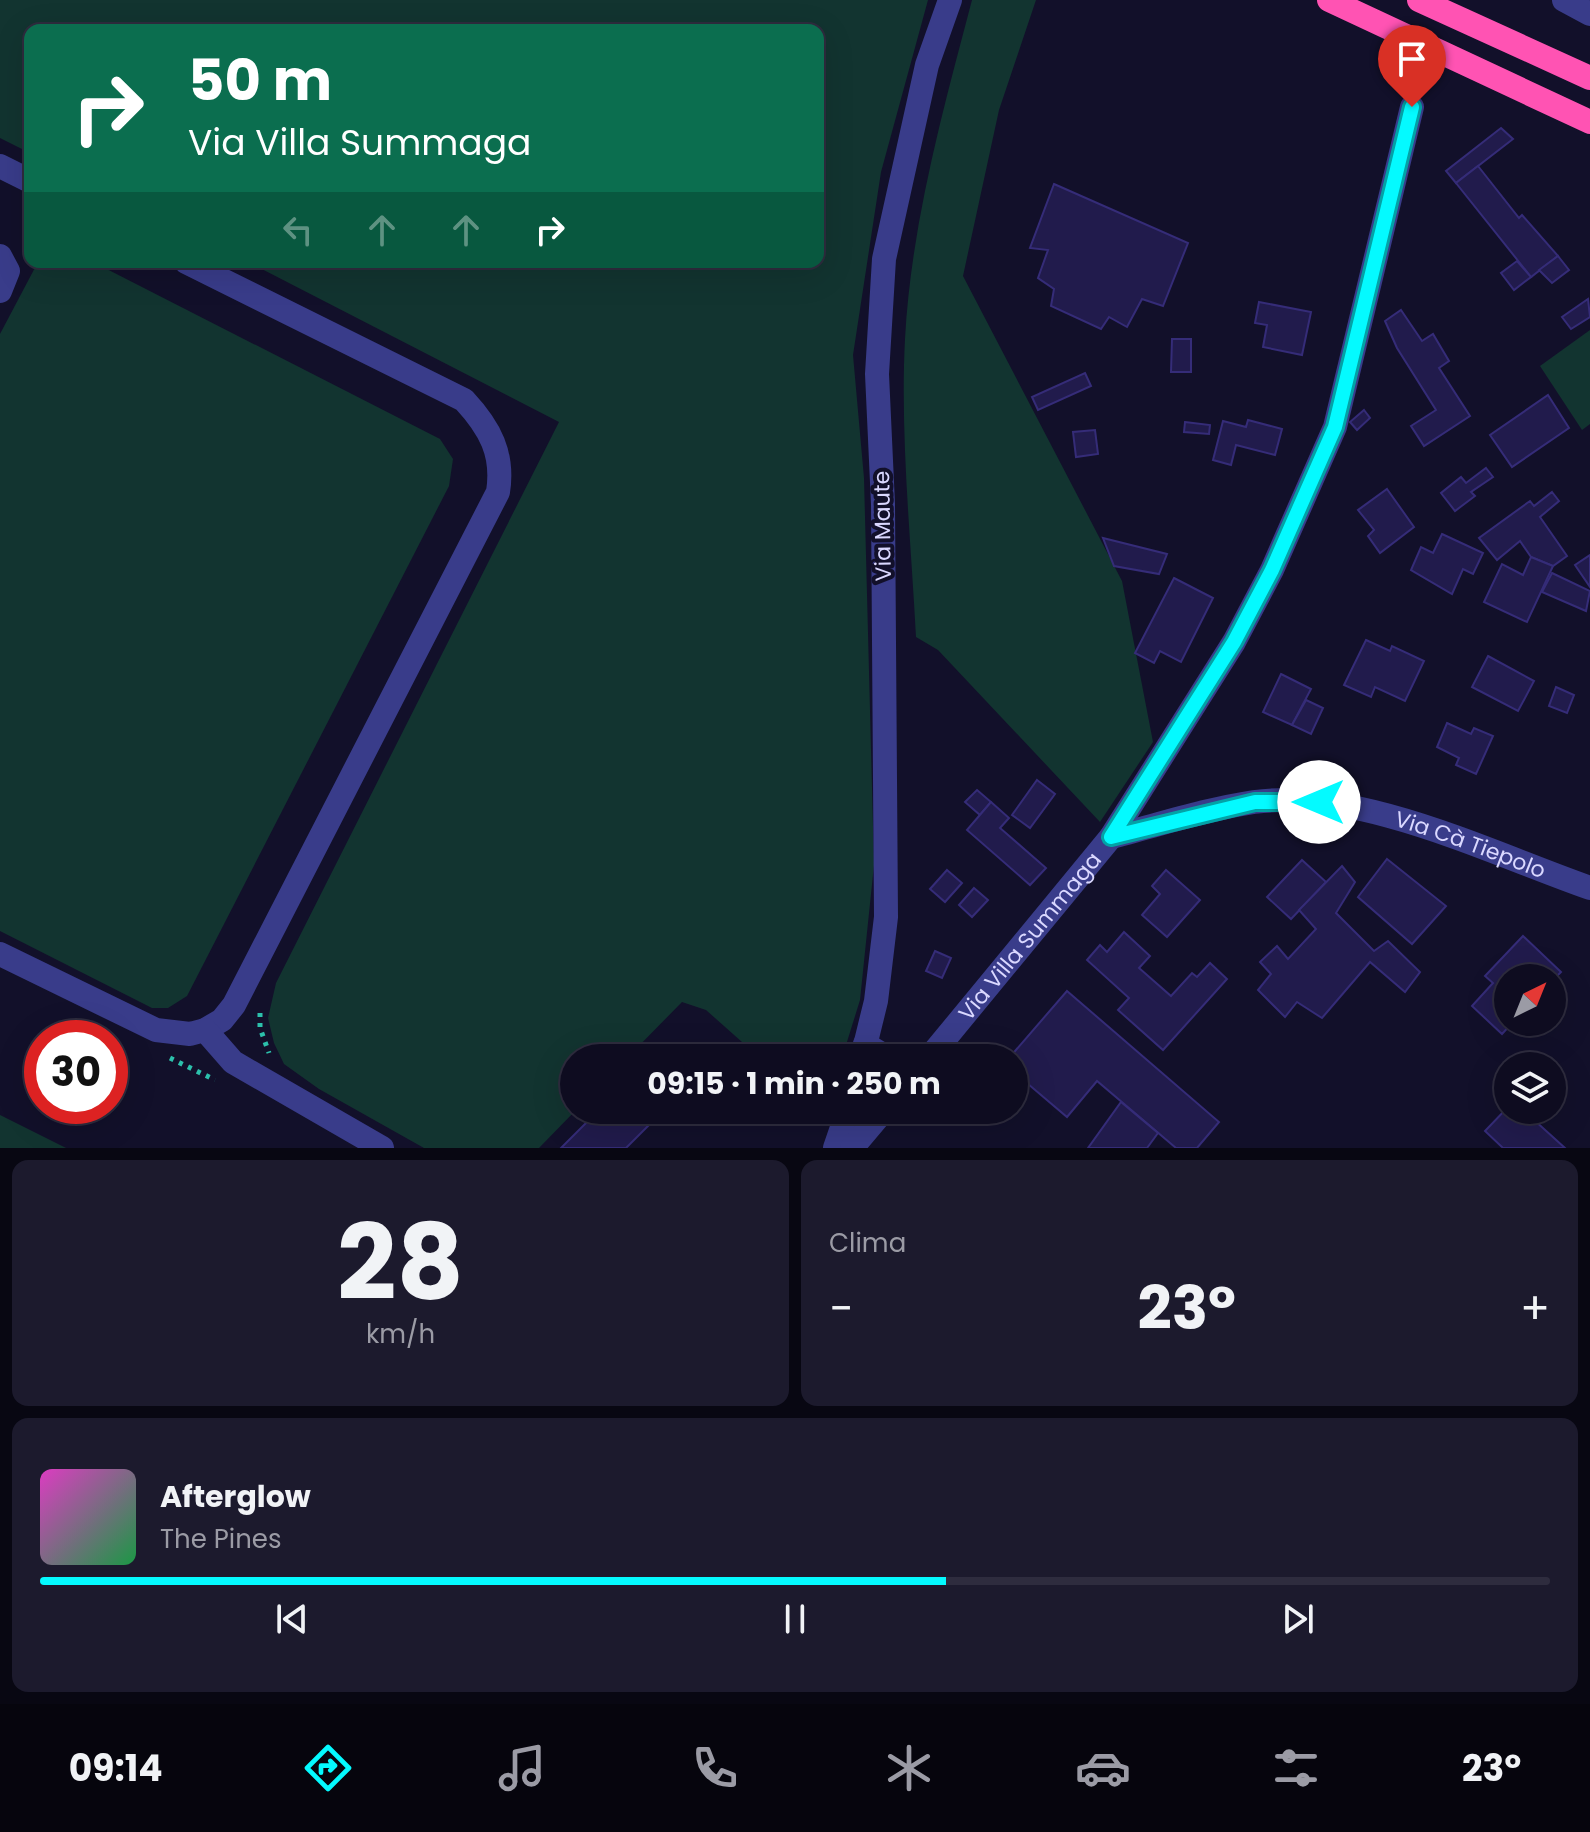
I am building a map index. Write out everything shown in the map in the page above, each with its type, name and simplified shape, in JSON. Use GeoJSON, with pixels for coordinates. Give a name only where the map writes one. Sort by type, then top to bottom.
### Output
{"type":"FeatureCollection","features":[{"type":"Feature","properties":{"kind":"highway"},"geometry":{"type":"LineString","coordinates":[[1329,0],[1590,122]]}},
{"type":"Feature","properties":{"kind":"highway"},"geometry":{"type":"LineString","coordinates":[[1419,0],[1590,78]]}},
{"type":"Feature","properties":{"kind":"street","name":"Via Maute"},"geometry":{"type":"LineString","coordinates":[[865,1044],[876,1001],[886,903],[883,504],[877,374],[884,259],[927,65],[950,0]]}},
{"type":"Feature","properties":{"kind":"street"},"geometry":{"type":"LineString","coordinates":[[1564,0],[1590,14]]}},
{"type":"Feature","properties":{"kind":"street","name":"Via Villa Summaga"},"geometry":{"type":"LineString","coordinates":[[941,1044],[1111,837],[1234,642],[1272,570],[1335,427],[1412,107]]}},
{"type":"Feature","properties":{"kind":"street"},"geometry":{"type":"LineString","coordinates":[[0,166],[24,178]]}},
{"type":"Feature","properties":{"kind":"street"},"geometry":{"type":"LineString","coordinates":[[0,256],[8,271],[0,291]]}},
{"type":"Feature","properties":{"kind":"street"},"geometry":{"type":"LineString","coordinates":[[0,954],[156,1030],[190,1034],[222,1020],[234,1005],[498,492],[501,471],[489,429],[464,400],[198,268]]}},
{"type":"Feature","properties":{"kind":"street","name":"Via Cà Tiepolo"},"geometry":{"type":"LineString","coordinates":[[1111,837],[1255,802],[1319,802],[1385,814],[1590,888]]}},
{"type":"Feature","properties":{"kind":"street"},"geometry":{"type":"LineString","coordinates":[[205,1030],[233,1062],[382,1148]]}},
{"type":"Feature","properties":{"kind":"street"},"geometry":{"type":"LineString","coordinates":[[835,1148],[843,1124]]}},
{"type":"Feature","properties":{"kind":"street"},"geometry":{"type":"LineString","coordinates":[[852,1148],[872,1124]]}},
{"type":"Feature","properties":{"kind":"path"},"geometry":{"type":"LineString","coordinates":[[262,1006],[260,1028],[272,1058],[284,1075],[277,1088]]}},
{"type":"Feature","properties":{"kind":"path"},"geometry":{"type":"LineString","coordinates":[[156,1051],[226,1086]]}},
{"type":"Feature","properties":{"kind":"green space"},"geometry":{"type":"Polygon","coordinates":[[[0,0],[928,0],[881,172],[853,355],[864,478],[874,865],[860,1000],[846,1044],[744,1044],[706,1010],[682,1002],[641,1044],[560,1044],[562,1124],[539,1148],[424,1148],[319,1089],[284,1064],[274,1043],[268,1018],[276,983],[559,422],[260,268],[824,268],[824,24],[24,24],[24,150],[0,138],[0,0]]]}},
{"type":"Feature","properties":{"kind":"green space"},"geometry":{"type":"Polygon","coordinates":[[[972,0],[1036,0],[999,110],[963,276],[1122,581],[1153,742],[1100,822],[938,650],[916,637],[904,412],[908,296],[930,168],[972,0]]]}},
{"type":"Feature","properties":{"kind":"green space"},"geometry":{"type":"Polygon","coordinates":[[[35,268],[105,268],[440,439],[453,459],[449,486],[187,996],[168,1008],[152,1008],[0,931],[0,334],[35,268]]]}},
{"type":"Feature","properties":{"kind":"green space"},"geometry":{"type":"Polygon","coordinates":[[[1590,330],[1590,424],[1582,430],[1540,366],[1590,330]]]}},
{"type":"Feature","properties":{"kind":"green space"},"geometry":{"type":"Polygon","coordinates":[[[0,1115],[66,1148],[0,1148],[0,1115]]]}},
{"type":"Feature","properties":{"kind":"building"},"geometry":{"type":"Polygon","coordinates":[[[1501,128],[1513,139],[1456,183],[1446,171],[1501,128]]]}},
{"type":"Feature","properties":{"kind":"building"},"geometry":{"type":"Polygon","coordinates":[[[1478,166],[1519,218],[1522,215],[1558,256],[1531,277],[1456,183],[1478,166]]]}},
{"type":"Feature","properties":{"kind":"building"},"geometry":{"type":"Polygon","coordinates":[[[1054,184],[1188,243],[1163,306],[1142,299],[1127,327],[1109,317],[1101,329],[1051,306],[1054,289],[1038,278],[1048,250],[1030,248],[1054,184]]]}},
{"type":"Feature","properties":{"kind":"building"},"geometry":{"type":"Polygon","coordinates":[[[1558,256],[1569,270],[1552,283],[1539,270],[1558,256]]]}},
{"type":"Feature","properties":{"kind":"building"},"geometry":{"type":"Polygon","coordinates":[[[1517,261],[1531,277],[1514,290],[1501,273],[1517,261]]]}},
{"type":"Feature","properties":{"kind":"building"},"geometry":{"type":"Polygon","coordinates":[[[1588,299],[1590,317],[1571,329],[1562,317],[1588,299]]]}},
{"type":"Feature","properties":{"kind":"building"},"geometry":{"type":"Polygon","coordinates":[[[1259,302],[1311,312],[1302,355],[1263,347],[1267,325],[1255,323],[1259,302]]]}},
{"type":"Feature","properties":{"kind":"building"},"geometry":{"type":"Polygon","coordinates":[[[1401,310],[1422,341],[1433,334],[1449,361],[1439,368],[1470,416],[1424,446],[1411,426],[1436,410],[1397,348],[1385,321],[1401,310]]]}},
{"type":"Feature","properties":{"kind":"building"},"geometry":{"type":"Polygon","coordinates":[[[1172,339],[1191,339],[1191,372],[1171,372],[1172,339]]]}},
{"type":"Feature","properties":{"kind":"building"},"geometry":{"type":"Polygon","coordinates":[[[1085,373],[1091,386],[1038,410],[1032,397],[1085,373]]]}},
{"type":"Feature","properties":{"kind":"building"},"geometry":{"type":"Polygon","coordinates":[[[1548,395],[1569,428],[1512,467],[1490,435],[1548,395]]]}},
{"type":"Feature","properties":{"kind":"building"},"geometry":{"type":"Polygon","coordinates":[[[1364,410],[1370,418],[1357,430],[1350,422],[1364,410]]]}},
{"type":"Feature","properties":{"kind":"building"},"geometry":{"type":"Polygon","coordinates":[[[1248,420],[1282,429],[1275,455],[1236,445],[1231,465],[1213,460],[1223,421],[1246,427],[1248,420]]]}},
{"type":"Feature","properties":{"kind":"building"},"geometry":{"type":"Polygon","coordinates":[[[1185,422],[1210,425],[1209,434],[1184,432],[1185,422]]]}},
{"type":"Feature","properties":{"kind":"building"},"geometry":{"type":"Polygon","coordinates":[[[1095,430],[1098,454],[1076,457],[1073,432],[1095,430]]]}},
{"type":"Feature","properties":{"kind":"building"},"geometry":{"type":"Polygon","coordinates":[[[1486,468],[1493,477],[1471,492],[1475,496],[1455,511],[1441,493],[1461,477],[1466,483],[1486,468]]]}},
{"type":"Feature","properties":{"kind":"building"},"geometry":{"type":"Polygon","coordinates":[[[1387,489],[1414,527],[1380,553],[1368,536],[1374,530],[1358,510],[1387,489]]]}},
{"type":"Feature","properties":{"kind":"building"},"geometry":{"type":"Polygon","coordinates":[[[1552,492],[1559,501],[1540,517],[1567,556],[1553,566],[1531,557],[1520,541],[1497,560],[1479,538],[1530,501],[1534,506],[1552,492]]]}},
{"type":"Feature","properties":{"kind":"building"},"geometry":{"type":"Polygon","coordinates":[[[1442,534],[1483,553],[1473,574],[1463,569],[1452,594],[1411,570],[1421,547],[1433,553],[1442,534]]]}},
{"type":"Feature","properties":{"kind":"building"},"geometry":{"type":"Polygon","coordinates":[[[1103,538],[1167,554],[1159,574],[1114,566],[1103,538]]]}},
{"type":"Feature","properties":{"kind":"building"},"geometry":{"type":"Polygon","coordinates":[[[1590,555],[1590,587],[1575,565],[1590,555]]]}},
{"type":"Feature","properties":{"kind":"building"},"geometry":{"type":"Polygon","coordinates":[[[1531,557],[1553,566],[1527,622],[1484,602],[1502,564],[1523,575],[1531,557]]]}},
{"type":"Feature","properties":{"kind":"building"},"geometry":{"type":"Polygon","coordinates":[[[1552,573],[1590,591],[1586,611],[1542,592],[1552,573]]]}},
{"type":"Feature","properties":{"kind":"building"},"geometry":{"type":"Polygon","coordinates":[[[1174,578],[1213,598],[1181,662],[1160,651],[1154,663],[1135,653],[1174,578]]]}},
{"type":"Feature","properties":{"kind":"building"},"geometry":{"type":"Polygon","coordinates":[[[1366,640],[1390,651],[1392,646],[1424,661],[1405,701],[1375,687],[1371,697],[1344,685],[1366,640]]]}},
{"type":"Feature","properties":{"kind":"building"},"geometry":{"type":"Polygon","coordinates":[[[1488,656],[1534,681],[1518,711],[1472,687],[1488,656]]]}},
{"type":"Feature","properties":{"kind":"building"},"geometry":{"type":"Polygon","coordinates":[[[1281,674],[1311,689],[1292,725],[1263,712],[1281,674]]]}},
{"type":"Feature","properties":{"kind":"building"},"geometry":{"type":"Polygon","coordinates":[[[1556,687],[1574,695],[1567,713],[1549,706],[1556,687]]]}},
{"type":"Feature","properties":{"kind":"building"},"geometry":{"type":"Polygon","coordinates":[[[1306,700],[1323,708],[1311,734],[1292,725],[1306,700]]]}},
{"type":"Feature","properties":{"kind":"building"},"geometry":{"type":"Polygon","coordinates":[[[1447,723],[1471,734],[1474,728],[1493,736],[1476,774],[1456,765],[1459,758],[1437,747],[1447,723]]]}},
{"type":"Feature","properties":{"kind":"building"},"geometry":{"type":"Polygon","coordinates":[[[1037,780],[1055,794],[1030,828],[1012,815],[1037,780]]]}},
{"type":"Feature","properties":{"kind":"building"},"geometry":{"type":"Polygon","coordinates":[[[977,790],[991,802],[980,815],[965,802],[977,790]]]}},
{"type":"Feature","properties":{"kind":"building"},"geometry":{"type":"Polygon","coordinates":[[[991,802],[1009,818],[1000,828],[1046,868],[1030,885],[967,830],[991,802]]]}},
{"type":"Feature","properties":{"kind":"building"},"geometry":{"type":"Polygon","coordinates":[[[1387,859],[1446,906],[1412,944],[1358,897],[1387,859]]]}},
{"type":"Feature","properties":{"kind":"building"},"geometry":{"type":"Polygon","coordinates":[[[1302,860],[1326,882],[1291,919],[1267,897],[1302,860]]]}},
{"type":"Feature","properties":{"kind":"building"},"geometry":{"type":"Polygon","coordinates":[[[1342,866],[1355,882],[1336,913],[1374,951],[1388,941],[1420,972],[1405,992],[1370,962],[1322,1018],[1297,1002],[1285,1017],[1258,990],[1271,974],[1260,962],[1277,946],[1288,959],[1316,929],[1299,910],[1342,866]]]}},
{"type":"Feature","properties":{"kind":"building"},"geometry":{"type":"Polygon","coordinates":[[[947,870],[962,883],[945,902],[930,889],[947,870]]]}},
{"type":"Feature","properties":{"kind":"building"},"geometry":{"type":"Polygon","coordinates":[[[1166,870],[1200,900],[1167,937],[1142,915],[1160,894],[1152,886],[1166,870]]]}},
{"type":"Feature","properties":{"kind":"building"},"geometry":{"type":"Polygon","coordinates":[[[974,888],[988,900],[972,917],[959,905],[974,888]]]}},
{"type":"Feature","properties":{"kind":"building"},"geometry":{"type":"Polygon","coordinates":[[[1124,932],[1150,956],[1139,968],[1171,996],[1192,973],[1197,977],[1210,963],[1227,979],[1163,1050],[1118,1010],[1129,998],[1087,960],[1100,945],[1107,952],[1124,932]]]}},
{"type":"Feature","properties":{"kind":"building"},"geometry":{"type":"Polygon","coordinates":[[[1523,936],[1553,964],[1496,964],[1523,936]]]}},
{"type":"Feature","properties":{"kind":"building"},"geometry":{"type":"Polygon","coordinates":[[[935,951],[951,958],[942,978],[926,971],[935,951]]]}},
{"type":"Feature","properties":{"kind":"building"},"geometry":{"type":"Polygon","coordinates":[[[1494,967],[1494,1027],[1472,1006],[1493,983],[1485,976],[1494,967]]]}},
{"type":"Feature","properties":{"kind":"building"},"geometry":{"type":"Polygon","coordinates":[[[1067,991],[1219,1122],[1197,1148],[1176,1148],[1097,1081],[1067,1117],[1028,1084],[1028,1044],[1021,1044],[1067,991]]]}},
{"type":"Feature","properties":{"kind":"building"},"geometry":{"type":"Polygon","coordinates":[[[1121,1102],[1158,1133],[1147,1148],[1088,1148],[1121,1102]]]}},
{"type":"Feature","properties":{"kind":"building"},"geometry":{"type":"Polygon","coordinates":[[[1494,1122],[1494,1124],[1538,1124],[1565,1148],[1503,1148],[1485,1131],[1494,1122]]]}},
{"type":"Feature","properties":{"kind":"building"},"geometry":{"type":"Polygon","coordinates":[[[585,1124],[650,1124],[626,1148],[561,1148],[585,1124]]]}},
{"type":"Feature","properties":{"kind":"route"},"geometry":{"type":"LineString","coordinates":[[1319,802],[1255,802],[1111,837],[1165,757],[1234,642],[1272,570],[1335,427],[1412,107]]}}]}
